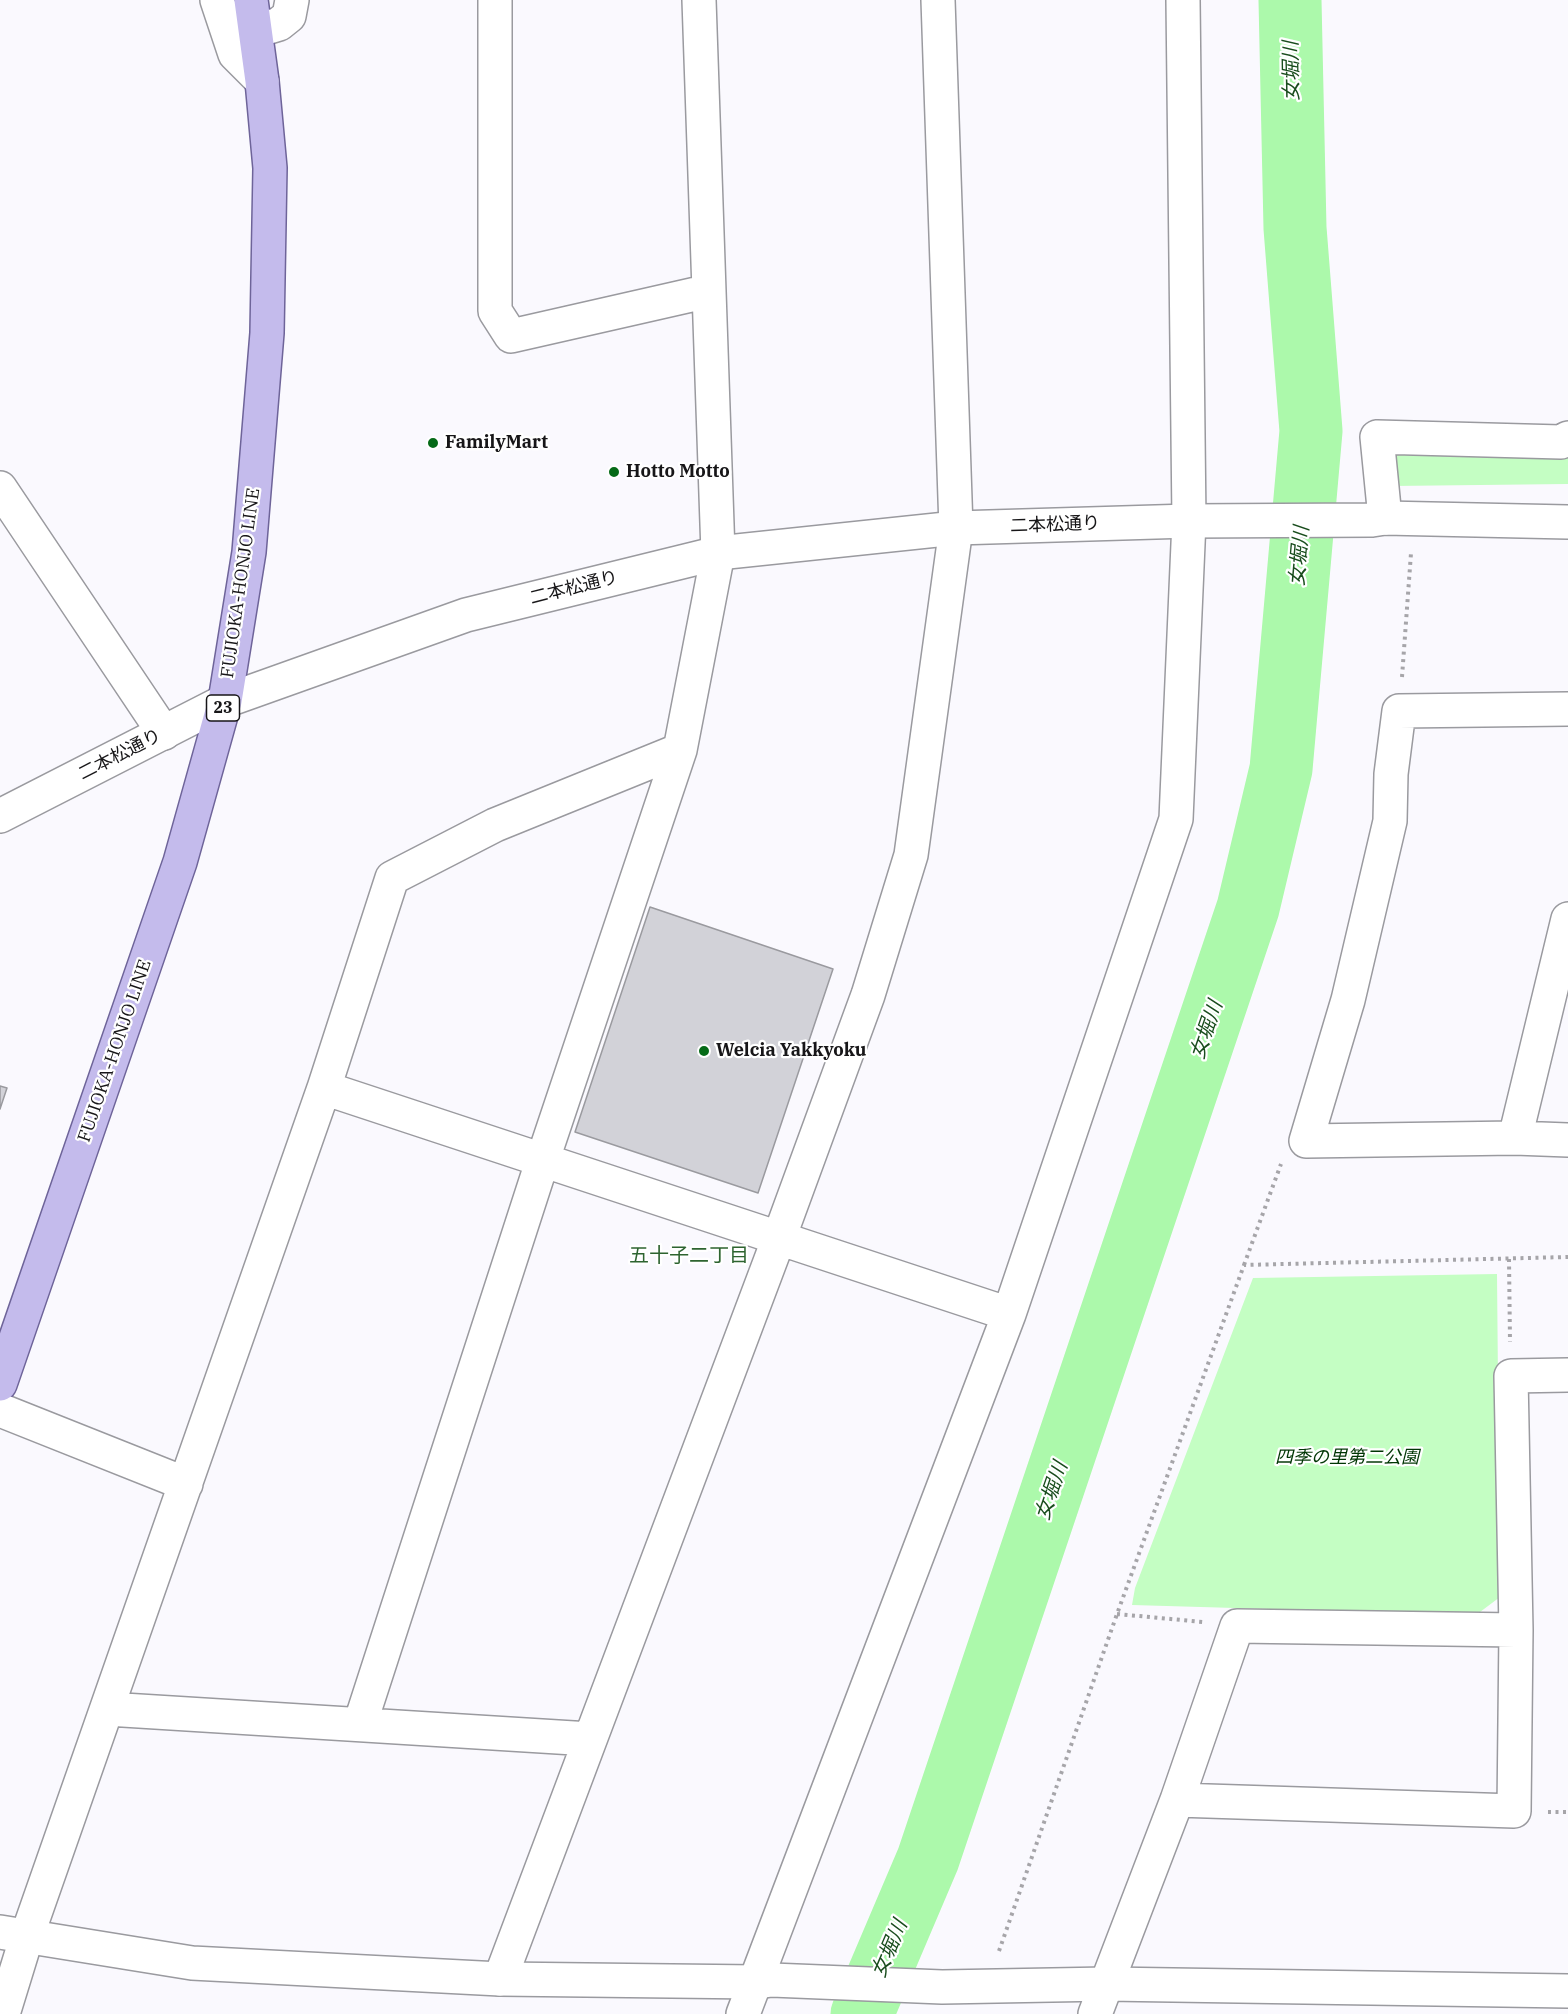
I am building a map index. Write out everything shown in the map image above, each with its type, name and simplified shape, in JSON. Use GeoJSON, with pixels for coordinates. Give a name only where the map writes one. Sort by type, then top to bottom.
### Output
{"type":"FeatureCollection","features":[{"type":"Feature","properties":{"kind":"main road","name":"FUJIOKA-HONJO LINE"},"geometry":{"type":"LineString","coordinates":[[0,1384],[180,862],[225,701],[249,552],[267,333],[270,168],[254,15]]}},
{"type":"Feature","properties":{"kind":"street"},"geometry":{"type":"LineString","coordinates":[[217,0],[235,54],[262,81]]}},
{"type":"Feature","properties":{"kind":"street"},"geometry":{"type":"LineString","coordinates":[[254,15],[279,24],[289,16],[292,0]]}},
{"type":"Feature","properties":{"kind":"street"},"geometry":{"type":"LineString","coordinates":[[495,0],[495,311],[511,336],[709,291]]}},
{"type":"Feature","properties":{"kind":"street"},"geometry":{"type":"LineString","coordinates":[[360,1724],[543,1159],[680,750],[718,553],[699,0]]}},
{"type":"Feature","properties":{"kind":"street"},"geometry":{"type":"LineString","coordinates":[[500,1979],[868,995],[910,855],[956,528],[938,0]]}},
{"type":"Feature","properties":{"kind":"street"},"geometry":{"type":"LineString","coordinates":[[743,2014],[764,1981],[1009,1314],[1176,819],[1189,521],[1182,0]]}},
{"type":"Feature","properties":{"kind":"street"},"geometry":{"type":"LineString","coordinates":[[1391,519],[1377,437],[1562,442],[1568,438]]}},
{"type":"Feature","properties":{"kind":"street"},"geometry":{"type":"LineString","coordinates":[[0,488],[164,733]]}},
{"type":"Feature","properties":{"kind":"street","name":"二本松通り"},"geometry":{"type":"LineString","coordinates":[[0,816],[225,701],[466,615],[718,553],[956,528],[1189,521],[1391,519],[1568,522]]}},
{"type":"Feature","properties":{"kind":"street"},"geometry":{"type":"LineString","coordinates":[[1568,709],[1399,711],[1391,774],[1390,821],[1348,1000],[1306,1142],[1515,1138],[1568,1140]]}},
{"type":"Feature","properties":{"kind":"street"},"geometry":{"type":"LineString","coordinates":[[3,2014],[14,1934],[107,1709],[324,1088],[392,878],[495,825],[680,750]]}},
{"type":"Feature","properties":{"kind":"street"},"geometry":{"type":"LineString","coordinates":[[1515,1138],[1568,919]]}},
{"type":"Feature","properties":{"kind":"street"},"geometry":{"type":"LineString","coordinates":[[324,1088],[1009,1314]]}},
{"type":"Feature","properties":{"kind":"street"},"geometry":{"type":"LineString","coordinates":[[1177,1800],[1514,1811],[1516,1630],[1511,1376],[1568,1375]]}},
{"type":"Feature","properties":{"kind":"street"},"geometry":{"type":"LineString","coordinates":[[0,1410],[186,1484]]}},
{"type":"Feature","properties":{"kind":"street"},"geometry":{"type":"LineString","coordinates":[[1095,2014],[1177,1800],[1237,1626],[1516,1630]]}},
{"type":"Feature","properties":{"kind":"street"},"geometry":{"type":"LineString","coordinates":[[107,1709],[590,1739]]}},
{"type":"Feature","properties":{"kind":"street"},"geometry":{"type":"LineString","coordinates":[[14,1934],[192,1963],[500,1979],[764,1981],[942,1987],[1107,1984],[1568,1991]]}},
{"type":"Feature","properties":{"kind":"path"},"geometry":{"type":"LineString","coordinates":[[1391,519],[1399,711]]}},
{"type":"Feature","properties":{"kind":"path"},"geometry":{"type":"LineString","coordinates":[[986,1986],[1117,1614],[1285,1153],[1306,1142]]}},
{"type":"Feature","properties":{"kind":"path"},"geometry":{"type":"LineString","coordinates":[[1244,1265],[1568,1257]]}},
{"type":"Feature","properties":{"kind":"path"},"geometry":{"type":"LineString","coordinates":[[1509,1259],[1511,1376]]}},
{"type":"Feature","properties":{"kind":"path"},"geometry":{"type":"LineString","coordinates":[[1117,1614],[1237,1626]]}},
{"type":"Feature","properties":{"kind":"green space"},"geometry":{"type":"Polygon","coordinates":[[[1568,450],[1568,484],[1392,486],[1388,451],[1568,450]]]}},
{"type":"Feature","properties":{"kind":"green space","name":"四季の里第二公園"},"geometry":{"type":"Polygon","coordinates":[[[1497,1274],[1500,1597],[1476,1615],[1132,1605],[1135,1588],[1253,1278],[1497,1274]]]}},
{"type":"Feature","properties":{"kind":"building","name":"Welcia Yakkyoku"},"geometry":{"type":"Polygon","coordinates":[[[650,907],[833,969],[758,1193],[575,1132],[650,907]]]}},
{"type":"Feature","properties":{"kind":"building"},"geometry":{"type":"Polygon","coordinates":[[[0,1086],[7,1088],[0,1109],[0,1086]]]}},
{"type":"Feature","properties":{"kind":"waterway","name":"女堀川"},"geometry":{"type":"LineString","coordinates":[[862,2014],[928,1859],[1248,908],[1281,769],[1311,431],[1295,228],[1290,0]]}},
{"type":"Feature","properties":{"kind":"place","name":"FamilyMart"},"geometry":{"type":"Point","coordinates":[433,443]}},
{"type":"Feature","properties":{"kind":"place","name":"Hotto Motto"},"geometry":{"type":"Point","coordinates":[614,472]}},
{"type":"Feature","properties":{"kind":"place","name":"Welcia Yakkyoku"},"geometry":{"type":"Point","coordinates":[704,1051]}},
{"type":"Feature","properties":{"kind":"district","name":"五十子二丁目"},"geometry":{"type":"Point","coordinates":[689,1256]}}]}
